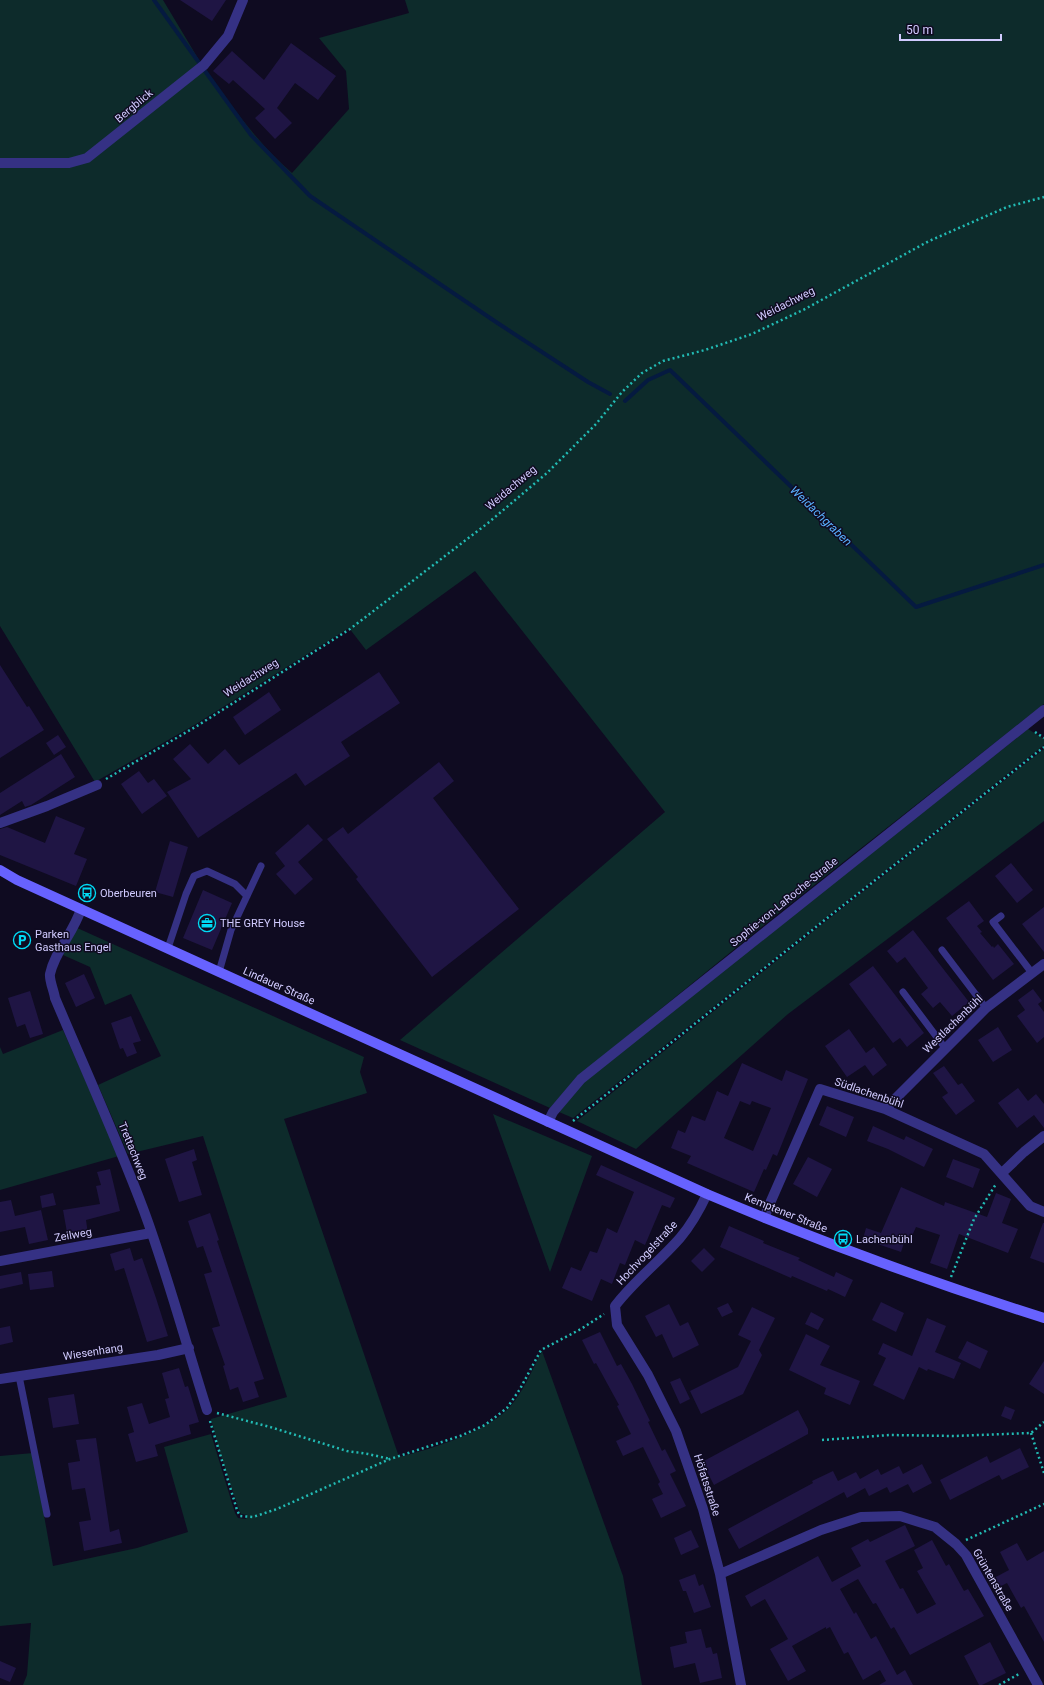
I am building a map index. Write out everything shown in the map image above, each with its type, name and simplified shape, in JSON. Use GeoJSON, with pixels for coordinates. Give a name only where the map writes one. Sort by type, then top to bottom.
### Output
{"type":"FeatureCollection","features":[{"type":"Feature","properties":{"kind":"main road","name":"Lindauer Straße"},"geometry":{"type":"LineString","coordinates":[[0,870],[17,880],[548,1122]]}},
{"type":"Feature","properties":{"kind":"main road","name":"Kemptener Straße"},"geometry":{"type":"LineString","coordinates":[[548,1122],[765,1218],[947,1287],[1044,1318]]}},
{"type":"Feature","properties":{"kind":"street","name":"Bergblick"},"geometry":{"type":"LineString","coordinates":[[0,163],[69,164],[87,158],[202,67],[228,36],[243,0]]}},
{"type":"Feature","properties":{"kind":"street","name":"Sophie-von-LaRoche-Straße"},"geometry":{"type":"LineString","coordinates":[[548,1122],[552,1112],[581,1079],[1044,710]]}},
{"type":"Feature","properties":{"kind":"street"},"geometry":{"type":"LineString","coordinates":[[0,823],[47,806],[97,785]]}},
{"type":"Feature","properties":{"kind":"street","name":"Trettachweg"},"geometry":{"type":"LineString","coordinates":[[81,909],[77,922],[58,955],[50,975],[55,998],[120,1148],[151,1233],[189,1348],[207,1410]]}},
{"type":"Feature","properties":{"kind":"street","name":"Westlachenbühl"},"geometry":{"type":"LineString","coordinates":[[885,1109],[986,1008],[1044,964]]}},
{"type":"Feature","properties":{"kind":"street","name":"Südlachenbühl"},"geometry":{"type":"LineString","coordinates":[[765,1218],[767,1210],[820,1089],[885,1109],[984,1154],[1030,1206],[1044,1212]]}},
{"type":"Feature","properties":{"kind":"street"},"geometry":{"type":"LineString","coordinates":[[1002,1174],[1024,1152],[1044,1136]]}},
{"type":"Feature","properties":{"kind":"street","name":"Hochvogelstraße"},"geometry":{"type":"LineString","coordinates":[[614,1306],[628,1289],[680,1238],[701,1208],[708,1194]]}},
{"type":"Feature","properties":{"kind":"street","name":"Zeilweg"},"geometry":{"type":"LineString","coordinates":[[0,1261],[151,1233]]}},
{"type":"Feature","properties":{"kind":"street","name":"Höfatsstraße"},"geometry":{"type":"LineString","coordinates":[[614,1306],[617,1325],[648,1376],[676,1431],[703,1508],[720,1574],[740,1685]]}},
{"type":"Feature","properties":{"kind":"street","name":"Wiesenhang"},"geometry":{"type":"LineString","coordinates":[[0,1379],[158,1355],[189,1348]]}},
{"type":"Feature","properties":{"kind":"street","name":"Grüntenstraße"},"geometry":{"type":"LineString","coordinates":[[720,1574],[821,1530],[861,1517],[900,1516],[935,1527],[956,1544],[966,1555],[1030,1668],[1038,1685]]}},
{"type":"Feature","properties":{"kind":"lane"},"geometry":{"type":"LineString","coordinates":[[218,972],[231,930],[261,866]]}},
{"type":"Feature","properties":{"kind":"lane"},"geometry":{"type":"LineString","coordinates":[[168,948],[186,894],[194,876],[207,871],[236,884],[247,896]]}},
{"type":"Feature","properties":{"kind":"lane"},"geometry":{"type":"LineString","coordinates":[[1001,916],[993,922],[1032,973]]}},
{"type":"Feature","properties":{"kind":"lane"},"geometry":{"type":"LineString","coordinates":[[942,950],[986,1008]]}},
{"type":"Feature","properties":{"kind":"lane"},"geometry":{"type":"LineString","coordinates":[[903,992],[945,1048]]}},
{"type":"Feature","properties":{"kind":"lane"},"geometry":{"type":"LineString","coordinates":[[19,1376],[47,1514]]}},
{"type":"Feature","properties":{"kind":"path","name":"Weidachweg"},"geometry":{"type":"LineString","coordinates":[[97,785],[197,726],[350,629],[488,523],[547,473],[596,424],[622,392],[642,373],[663,361],[705,350],[752,334],[805,309],[929,241],[1007,207],[1044,196]]}},
{"type":"Feature","properties":{"kind":"path"},"geometry":{"type":"LineString","coordinates":[[572,1122],[819,924],[1044,747]]}},
{"type":"Feature","properties":{"kind":"path"},"geometry":{"type":"LineString","coordinates":[[947,1287],[974,1219],[1002,1174]]}},
{"type":"Feature","properties":{"kind":"path"},"geometry":{"type":"LineString","coordinates":[[207,1410],[219,1454],[240,1516],[253,1517],[277,1509],[390,1460],[460,1436],[485,1425],[507,1408],[520,1389],[541,1350],[581,1329],[614,1306]]}},
{"type":"Feature","properties":{"kind":"path"},"geometry":{"type":"LineString","coordinates":[[207,1410],[270,1427],[347,1451],[368,1454],[390,1460]]}},
{"type":"Feature","properties":{"kind":"path"},"geometry":{"type":"LineString","coordinates":[[822,1440],[890,1435],[954,1436],[1031,1433],[1044,1422]]}},
{"type":"Feature","properties":{"kind":"path"},"geometry":{"type":"LineString","coordinates":[[1031,1433],[1044,1473]]}},
{"type":"Feature","properties":{"kind":"path"},"geometry":{"type":"LineString","coordinates":[[956,1544],[1044,1504]]}},
{"type":"Feature","properties":{"kind":"path"},"geometry":{"type":"LineString","coordinates":[[999,1685],[1030,1668]]}},
{"type":"Feature","properties":{"kind":"green space"},"geometry":{"type":"Polygon","coordinates":[[[0,0],[163,0],[202,65],[86,156],[69,161],[0,160],[0,0]]]}},
{"type":"Feature","properties":{"kind":"green space"},"geometry":{"type":"Polygon","coordinates":[[[405,0],[1044,0],[1044,704],[780,912],[577,1077],[550,1108],[400,1040],[665,812],[475,571],[366,650],[349,628],[196,724],[95,782],[0,626],[0,165],[70,166],[204,68],[234,110],[267,149],[292,173],[349,109],[346,71],[319,38],[409,13],[405,0]]]}},
{"type":"Feature","properties":{"kind":"green space"},"geometry":{"type":"Polygon","coordinates":[[[1028,729],[1044,739],[1044,745],[573,1118],[559,1112],[583,1082],[1028,729]]]}},
{"type":"Feature","properties":{"kind":"green space"},"geometry":{"type":"Polygon","coordinates":[[[1044,749],[1044,821],[788,1014],[636,1149],[577,1121],[826,921],[1044,749]]]}},
{"type":"Feature","properties":{"kind":"green space"},"geometry":{"type":"Polygon","coordinates":[[[75,927],[364,1057],[360,1072],[367,1093],[284,1119],[399,1457],[426,1450],[457,1439],[499,1417],[508,1409],[518,1396],[542,1351],[623,1576],[642,1685],[23,1685],[27,1675],[31,1623],[0,1626],[0,1456],[33,1453],[53,1566],[137,1548],[188,1532],[164,1447],[211,1434],[235,1513],[238,1518],[246,1519],[247,1515],[241,1514],[239,1510],[220,1453],[211,1419],[287,1397],[203,1136],[128,1154],[98,1085],[161,1056],[131,994],[105,1005],[90,967],[63,955],[75,927]]]}},
{"type":"Feature","properties":{"kind":"green space"},"geometry":{"type":"Polygon","coordinates":[[[63,1030],[119,1156],[0,1190],[0,1047],[3,1054],[63,1030]]]}},
{"type":"Feature","properties":{"kind":"green space"},"geometry":{"type":"Polygon","coordinates":[[[493,1114],[592,1156],[550,1272],[493,1114]]]}},
{"type":"Feature","properties":{"kind":"building"},"geometry":{"type":"Polygon","coordinates":[[[180,0],[226,0],[212,21],[180,0]]]}},
{"type":"Feature","properties":{"kind":"building"},"geometry":{"type":"Polygon","coordinates":[[[291,43],[336,76],[318,100],[295,83],[277,108],[292,123],[275,139],[255,118],[265,109],[233,80],[229,84],[213,71],[232,51],[264,80],[291,43]]]}},
{"type":"Feature","properties":{"kind":"building"},"geometry":{"type":"Polygon","coordinates":[[[0,665],[44,730],[0,758],[0,665]]]}},
{"type":"Feature","properties":{"kind":"building"},"geometry":{"type":"Polygon","coordinates":[[[379,672],[400,703],[341,742],[350,756],[305,786],[296,773],[198,838],[167,792],[191,779],[173,759],[190,744],[208,764],[225,749],[239,765],[379,672]]]}},
{"type":"Feature","properties":{"kind":"building"},"geometry":{"type":"Polygon","coordinates":[[[269,692],[281,710],[245,735],[233,717],[269,692]]]}},
{"type":"Feature","properties":{"kind":"building"},"geometry":{"type":"Polygon","coordinates":[[[58,735],[66,747],[54,755],[46,743],[58,735]]]}},
{"type":"Feature","properties":{"kind":"building"},"geometry":{"type":"Polygon","coordinates":[[[61,754],[75,777],[31,805],[25,807],[22,801],[0,815],[0,793],[61,754]]]}},
{"type":"Feature","properties":{"kind":"building"},"geometry":{"type":"Polygon","coordinates":[[[439,762],[454,781],[433,798],[519,909],[432,977],[356,879],[358,877],[327,839],[343,827],[348,834],[439,762]]]}},
{"type":"Feature","properties":{"kind":"building"},"geometry":{"type":"Polygon","coordinates":[[[139,771],[148,783],[154,779],[167,796],[142,814],[121,784],[139,771]]]}},
{"type":"Feature","properties":{"kind":"building"},"geometry":{"type":"Polygon","coordinates":[[[56,816],[85,828],[74,854],[87,859],[76,886],[0,855],[0,829],[7,827],[45,843],[56,816]]]}},
{"type":"Feature","properties":{"kind":"building"},"geometry":{"type":"Polygon","coordinates":[[[308,824],[323,840],[298,862],[313,879],[295,895],[276,874],[285,866],[275,853],[308,824]]]}},
{"type":"Feature","properties":{"kind":"building"},"geometry":{"type":"Polygon","coordinates":[[[170,841],[188,847],[173,897],[155,892],[170,841]]]}},
{"type":"Feature","properties":{"kind":"building"},"geometry":{"type":"Polygon","coordinates":[[[1011,863],[1033,890],[1017,903],[995,876],[1011,863]]]}},
{"type":"Feature","properties":{"kind":"building"},"geometry":{"type":"Polygon","coordinates":[[[203,890],[232,903],[212,950],[183,938],[203,890]]]}},
{"type":"Feature","properties":{"kind":"building"},"geometry":{"type":"Polygon","coordinates":[[[969,901],[984,921],[977,926],[982,932],[980,933],[992,947],[993,946],[994,948],[998,944],[1014,964],[993,980],[946,918],[969,901]]]}},
{"type":"Feature","properties":{"kind":"building"},"geometry":{"type":"Polygon","coordinates":[[[1044,907],[1044,952],[1022,924],[1044,907]]]}},
{"type":"Feature","properties":{"kind":"building"},"geometry":{"type":"Polygon","coordinates":[[[913,930],[969,1002],[952,1016],[940,1002],[933,1008],[921,994],[928,988],[905,957],[897,963],[887,951],[913,930]]]}},
{"type":"Feature","properties":{"kind":"building"},"geometry":{"type":"Polygon","coordinates":[[[873,966],[924,1033],[907,1047],[900,1038],[893,1043],[849,984],[873,966]]]}},
{"type":"Feature","properties":{"kind":"building"},"geometry":{"type":"Polygon","coordinates":[[[84,974],[95,998],[76,1007],[65,983],[84,974]]]}},
{"type":"Feature","properties":{"kind":"building"},"geometry":{"type":"Polygon","coordinates":[[[1033,989],[1042,1001],[1038,1004],[1044,1012],[1044,1037],[1037,1043],[1017,1016],[1025,1010],[1018,1000],[1033,989]]]}},
{"type":"Feature","properties":{"kind":"building"},"geometry":{"type":"Polygon","coordinates":[[[30,991],[43,1034],[30,1038],[25,1024],[17,1027],[8,998],[30,991]]]}},
{"type":"Feature","properties":{"kind":"building"},"geometry":{"type":"Polygon","coordinates":[[[131,1016],[141,1041],[133,1043],[137,1053],[127,1057],[123,1048],[120,1049],[111,1023],[131,1016]]]}},
{"type":"Feature","properties":{"kind":"building"},"geometry":{"type":"Polygon","coordinates":[[[998,1027],[1012,1050],[993,1062],[978,1040],[998,1027]]]}},
{"type":"Feature","properties":{"kind":"building"},"geometry":{"type":"Polygon","coordinates":[[[849,1029],[866,1053],[874,1047],[887,1065],[873,1076],[865,1065],[847,1077],[825,1046],[849,1029]]]}},
{"type":"Feature","properties":{"kind":"building"},"geometry":{"type":"Polygon","coordinates":[[[742,1063],[782,1081],[786,1070],[808,1079],[777,1156],[773,1154],[766,1170],[764,1169],[754,1192],[687,1163],[691,1156],[671,1148],[678,1130],[685,1133],[692,1116],[705,1121],[717,1091],[728,1096],[742,1063]],[[740,1101],[724,1138],[753,1151],[771,1108],[752,1101],[750,1105],[740,1101]]]}},
{"type":"Feature","properties":{"kind":"building"},"geometry":{"type":"Polygon","coordinates":[[[944,1066],[958,1085],[962,1083],[975,1101],[956,1115],[942,1097],[948,1093],[933,1073],[944,1066]]]}},
{"type":"Feature","properties":{"kind":"building"},"geometry":{"type":"Polygon","coordinates":[[[1018,1088],[1028,1101],[1036,1094],[1044,1104],[1044,1128],[1034,1115],[1017,1128],[998,1103],[1018,1088]]]}},
{"type":"Feature","properties":{"kind":"building"},"geometry":{"type":"Polygon","coordinates":[[[827,1106],[854,1117],[846,1137],[819,1125],[827,1106]]]}},
{"type":"Feature","properties":{"kind":"building"},"geometry":{"type":"Polygon","coordinates":[[[873,1126],[904,1140],[906,1136],[933,1149],[924,1167],[888,1149],[867,1141],[873,1126]]]}},
{"type":"Feature","properties":{"kind":"building"},"geometry":{"type":"Polygon","coordinates":[[[194,1149],[197,1160],[192,1162],[202,1195],[179,1202],[165,1159],[194,1149]]]}},
{"type":"Feature","properties":{"kind":"building"},"geometry":{"type":"Polygon","coordinates":[[[808,1157],[832,1169],[817,1197],[793,1184],[808,1157]]]}},
{"type":"Feature","properties":{"kind":"building"},"geometry":{"type":"Polygon","coordinates":[[[953,1159],[980,1169],[973,1188],[946,1177],[953,1159]]]}},
{"type":"Feature","properties":{"kind":"building"},"geometry":{"type":"Polygon","coordinates":[[[601,1165],[675,1198],[670,1208],[662,1205],[645,1245],[635,1240],[625,1265],[620,1263],[612,1284],[601,1279],[592,1301],[562,1288],[571,1267],[581,1271],[590,1251],[597,1253],[607,1228],[617,1233],[634,1192],[596,1175],[601,1165]]]}},
{"type":"Feature","properties":{"kind":"building"},"geometry":{"type":"Polygon","coordinates":[[[110,1169],[120,1211],[86,1220],[88,1234],[68,1238],[63,1210],[100,1204],[96,1186],[101,1185],[97,1172],[110,1169]]]}},
{"type":"Feature","properties":{"kind":"building"},"geometry":{"type":"Polygon","coordinates":[[[901,1187],[944,1206],[945,1202],[987,1217],[996,1193],[1011,1199],[1002,1223],[1018,1229],[1008,1253],[959,1234],[947,1269],[930,1263],[940,1235],[916,1227],[911,1238],[906,1237],[901,1252],[863,1239],[866,1228],[881,1233],[901,1187]]]}},
{"type":"Feature","properties":{"kind":"building"},"geometry":{"type":"Polygon","coordinates":[[[53,1193],[56,1205],[42,1208],[40,1196],[53,1193]]]}},
{"type":"Feature","properties":{"kind":"building"},"geometry":{"type":"Polygon","coordinates":[[[11,1200],[15,1216],[41,1210],[48,1240],[29,1244],[25,1227],[0,1232],[0,1202],[11,1200]]]}},
{"type":"Feature","properties":{"kind":"building"},"geometry":{"type":"Polygon","coordinates":[[[210,1213],[219,1240],[217,1241],[264,1379],[254,1382],[259,1397],[243,1402],[238,1387],[230,1390],[223,1366],[225,1365],[212,1328],[220,1326],[204,1274],[212,1272],[203,1246],[197,1248],[188,1221],[210,1213]]]}},
{"type":"Feature","properties":{"kind":"building"},"geometry":{"type":"Polygon","coordinates":[[[1044,1223],[1044,1263],[1030,1258],[1044,1223]]]}},
{"type":"Feature","properties":{"kind":"building"},"geometry":{"type":"Polygon","coordinates":[[[729,1226],[764,1241],[763,1243],[800,1258],[798,1260],[834,1277],[836,1272],[853,1280],[845,1297],[792,1276],[791,1278],[720,1247],[729,1226]]]}},
{"type":"Feature","properties":{"kind":"building"},"geometry":{"type":"Polygon","coordinates":[[[130,1248],[134,1261],[142,1258],[168,1336],[147,1342],[124,1268],[115,1271],[110,1254],[130,1248]]]}},
{"type":"Feature","properties":{"kind":"building"},"geometry":{"type":"Polygon","coordinates":[[[704,1248],[715,1259],[702,1272],[691,1261],[704,1248]]]}},
{"type":"Feature","properties":{"kind":"building"},"geometry":{"type":"Polygon","coordinates":[[[52,1271],[54,1287],[30,1290],[28,1274],[52,1271]]]}},
{"type":"Feature","properties":{"kind":"building"},"geometry":{"type":"Polygon","coordinates":[[[21,1272],[23,1284],[0,1289],[0,1276],[21,1272]]]}},
{"type":"Feature","properties":{"kind":"building"},"geometry":{"type":"Polygon","coordinates":[[[881,1302],[904,1313],[896,1332],[872,1320],[881,1302]]]}},
{"type":"Feature","properties":{"kind":"building"},"geometry":{"type":"Polygon","coordinates":[[[728,1303],[733,1312],[722,1317],[717,1308],[728,1303]]]}},
{"type":"Feature","properties":{"kind":"building"},"geometry":{"type":"Polygon","coordinates":[[[669,1304],[680,1326],[688,1322],[699,1345],[673,1358],[662,1334],[656,1337],[645,1316],[669,1304]]]}},
{"type":"Feature","properties":{"kind":"building"},"geometry":{"type":"Polygon","coordinates":[[[752,1307],[775,1318],[759,1350],[762,1355],[743,1394],[701,1414],[690,1391],[738,1367],[751,1341],[738,1335],[752,1307]]]}},
{"type":"Feature","properties":{"kind":"building"},"geometry":{"type":"Polygon","coordinates":[[[811,1312],[824,1319],[818,1330],[805,1324],[811,1312]]]}},
{"type":"Feature","properties":{"kind":"building"},"geometry":{"type":"Polygon","coordinates":[[[927,1318],[946,1326],[935,1352],[961,1363],[954,1379],[919,1367],[904,1400],[873,1385],[886,1358],[878,1354],[883,1343],[912,1356],[927,1318]]]}},
{"type":"Feature","properties":{"kind":"building"},"geometry":{"type":"Polygon","coordinates":[[[10,1326],[13,1342],[0,1345],[0,1328],[10,1326]]]}},
{"type":"Feature","properties":{"kind":"building"},"geometry":{"type":"Polygon","coordinates":[[[600,1332],[617,1366],[621,1364],[632,1384],[650,1421],[648,1422],[662,1451],[665,1449],[676,1471],[670,1474],[686,1506],[661,1518],[652,1499],[663,1494],[658,1484],[660,1482],[643,1447],[623,1456],[616,1441],[631,1434],[617,1406],[619,1405],[596,1363],[594,1364],[582,1340],[600,1332]]]}},
{"type":"Feature","properties":{"kind":"building"},"geometry":{"type":"Polygon","coordinates":[[[806,1334],[830,1346],[820,1365],[860,1381],[850,1405],[824,1394],[826,1388],[789,1370],[806,1334]]]}},
{"type":"Feature","properties":{"kind":"building"},"geometry":{"type":"Polygon","coordinates":[[[967,1341],[988,1351],[980,1369],[958,1358],[967,1341]]]}},
{"type":"Feature","properties":{"kind":"building"},"geometry":{"type":"Polygon","coordinates":[[[1044,1361],[1044,1394],[1029,1384],[1044,1361]]]}},
{"type":"Feature","properties":{"kind":"building"},"geometry":{"type":"Polygon","coordinates":[[[179,1368],[185,1387],[188,1386],[199,1422],[189,1425],[191,1434],[155,1445],[158,1456],[136,1462],[128,1434],[134,1432],[127,1407],[142,1403],[149,1424],[170,1417],[165,1399],[169,1398],[162,1373],[179,1368]]]}},
{"type":"Feature","properties":{"kind":"building"},"geometry":{"type":"Polygon","coordinates":[[[680,1378],[690,1399],[680,1404],[670,1382],[680,1378]]]}},
{"type":"Feature","properties":{"kind":"building"},"geometry":{"type":"Polygon","coordinates":[[[74,1394],[79,1424],[53,1428],[48,1398],[74,1394]]]}},
{"type":"Feature","properties":{"kind":"building"},"geometry":{"type":"Polygon","coordinates":[[[1005,1406],[1015,1410],[1011,1420],[1001,1416],[1005,1406]]]}},
{"type":"Feature","properties":{"kind":"building"},"geometry":{"type":"Polygon","coordinates":[[[798,1410],[808,1429],[808,1434],[714,1485],[702,1462],[798,1410]]]}},
{"type":"Feature","properties":{"kind":"building"},"geometry":{"type":"Polygon","coordinates":[[[96,1438],[110,1532],[119,1529],[122,1543],[84,1551],[79,1522],[91,1520],[85,1488],[72,1490],[68,1463],[80,1461],[76,1440],[96,1438]]]}},
{"type":"Feature","properties":{"kind":"building"},"geometry":{"type":"Polygon","coordinates":[[[1020,1448],[1029,1467],[1002,1480],[999,1475],[950,1500],[940,1480],[987,1456],[990,1463],[1020,1448]]]}},
{"type":"Feature","properties":{"kind":"building"},"geometry":{"type":"Polygon","coordinates":[[[922,1464],[932,1483],[913,1493],[908,1484],[890,1493],[887,1487],[869,1496],[865,1488],[847,1498],[844,1492],[739,1549],[728,1529],[813,1483],[812,1481],[833,1471],[838,1481],[856,1472],[860,1479],[878,1469],[881,1475],[899,1466],[903,1474],[922,1464]]]}},
{"type":"Feature","properties":{"kind":"building"},"geometry":{"type":"Polygon","coordinates":[[[905,1525],[915,1546],[885,1561],[900,1589],[903,1588],[917,1614],[936,1604],[917,1571],[923,1568],[914,1550],[932,1540],[946,1566],[949,1564],[964,1591],[968,1589],[984,1616],[910,1655],[894,1627],[891,1629],[876,1603],[873,1604],[858,1579],[840,1589],[854,1614],[856,1612],[871,1639],[876,1636],[897,1675],[905,1670],[913,1685],[879,1685],[886,1681],[880,1670],[863,1680],[848,1652],[844,1654],[830,1627],[826,1629],[826,1627],[792,1646],[806,1671],[788,1681],[770,1649],[788,1639],[765,1599],[751,1607],[745,1596],[818,1556],[832,1582],[861,1566],[851,1548],[868,1539],[870,1542],[905,1525]]]}},
{"type":"Feature","properties":{"kind":"building"},"geometry":{"type":"Polygon","coordinates":[[[691,1530],[699,1547],[681,1555],[674,1538],[691,1530]]]}},
{"type":"Feature","properties":{"kind":"building"},"geometry":{"type":"Polygon","coordinates":[[[1017,1543],[1027,1561],[1044,1551],[1044,1642],[1024,1606],[1021,1608],[1007,1583],[999,1587],[994,1578],[1009,1570],[1000,1552],[1017,1543]]]}},
{"type":"Feature","properties":{"kind":"building"},"geometry":{"type":"Polygon","coordinates":[[[695,1574],[699,1586],[703,1584],[711,1607],[694,1613],[686,1591],[683,1591],[679,1580],[695,1574]]]}},
{"type":"Feature","properties":{"kind":"building"},"geometry":{"type":"Polygon","coordinates":[[[701,1629],[706,1648],[711,1647],[713,1654],[717,1653],[722,1678],[700,1683],[695,1663],[674,1668],[670,1647],[687,1643],[685,1632],[701,1629]]]}},
{"type":"Feature","properties":{"kind":"building"},"geometry":{"type":"Polygon","coordinates":[[[990,1642],[1006,1673],[982,1685],[979,1685],[964,1656],[990,1642]]]}},
{"type":"Feature","properties":{"kind":"building"},"geometry":{"type":"Polygon","coordinates":[[[0,1661],[16,1668],[10,1682],[0,1678],[0,1661]]]}},
{"type":"Feature","properties":{"kind":"waterway"},"geometry":{"type":"LineString","coordinates":[[154,0],[251,135],[310,196],[496,322],[588,382],[610,394]]}},
{"type":"Feature","properties":{"kind":"waterway","name":"Weidachgraben"},"geometry":{"type":"LineString","coordinates":[[625,401],[648,380],[670,370],[916,607],[1044,565]]}},
{"type":"Feature","properties":{"kind":"place","name":"Oberbeuren"},"geometry":{"type":"Point","coordinates":[87,893]}},
{"type":"Feature","properties":{"kind":"place","name":"THE GREY House"},"geometry":{"type":"Point","coordinates":[207,923]}},
{"type":"Feature","properties":{"kind":"place","name":"Parken Gasthaus Engel"},"geometry":{"type":"Point","coordinates":[22,940]}},
{"type":"Feature","properties":{"kind":"place","name":"Lachenbühl"},"geometry":{"type":"Point","coordinates":[843,1239]}}]}
